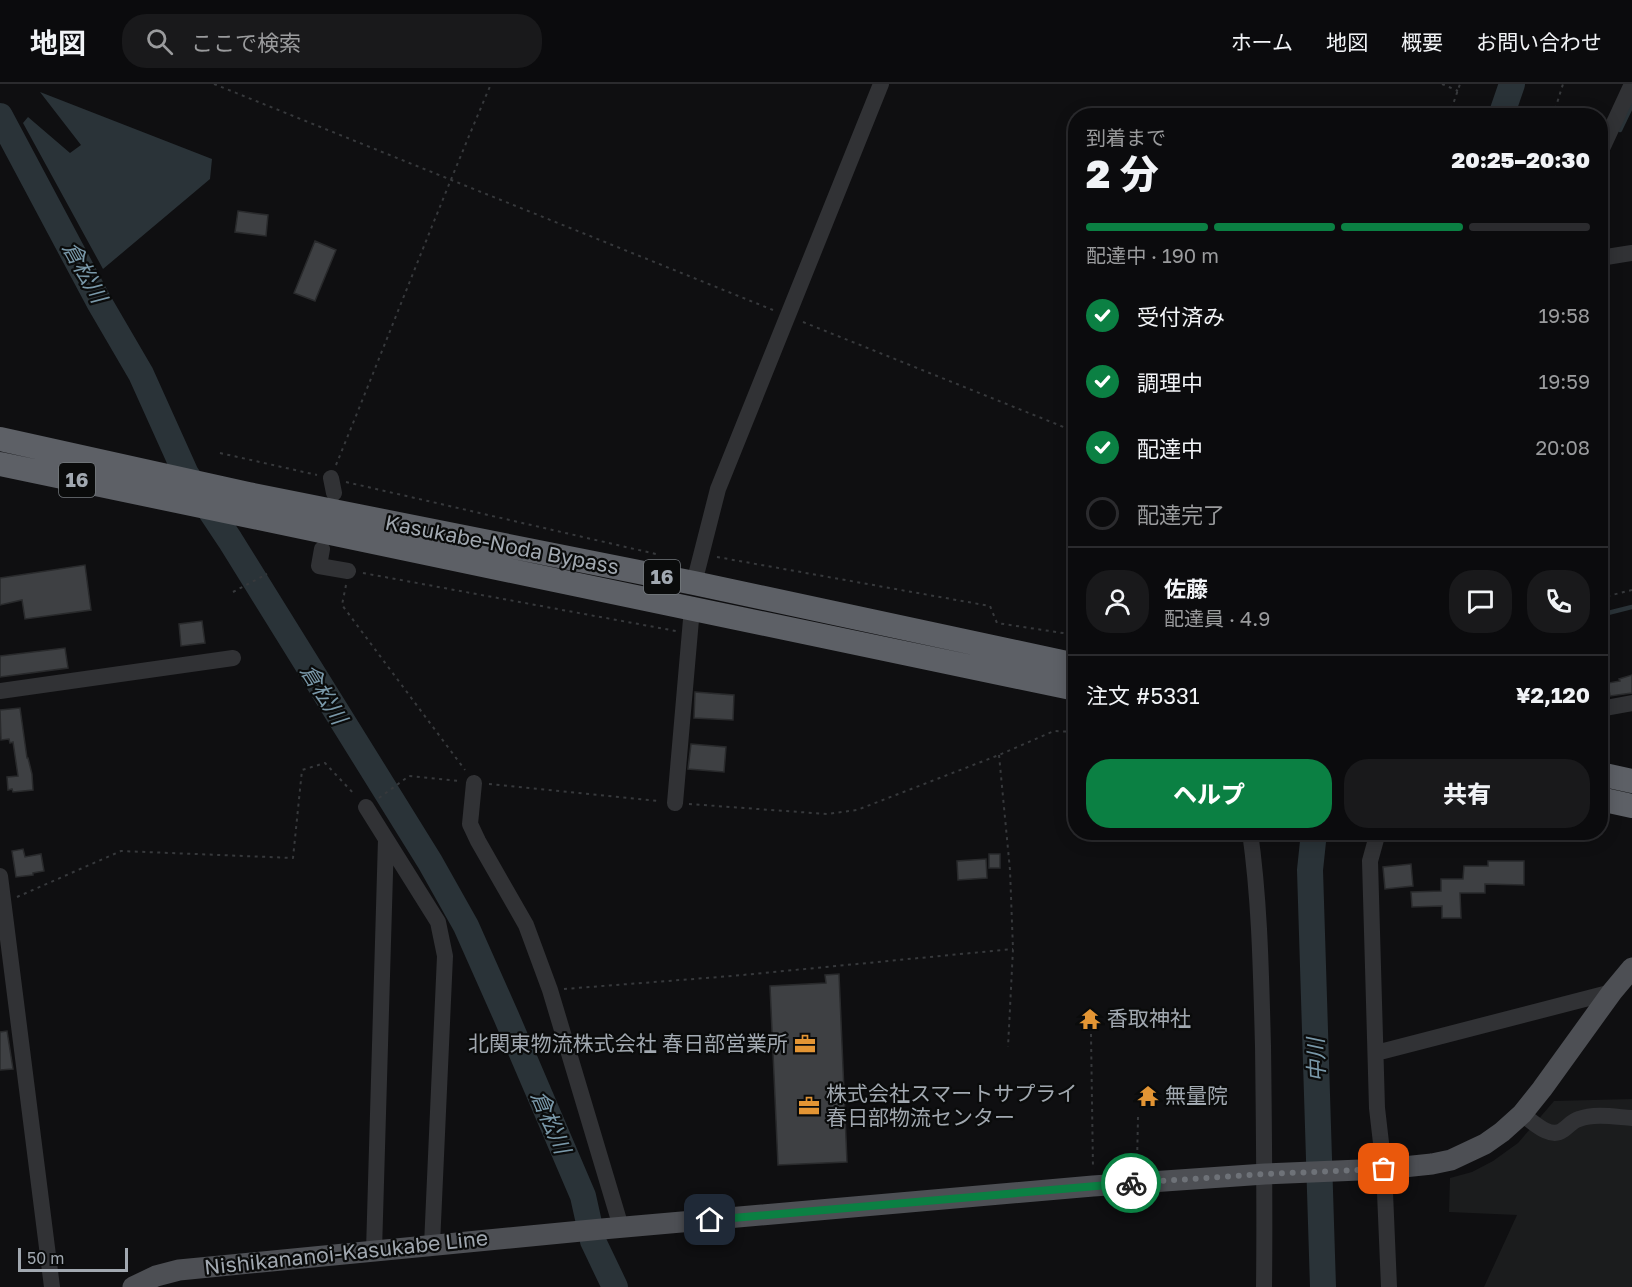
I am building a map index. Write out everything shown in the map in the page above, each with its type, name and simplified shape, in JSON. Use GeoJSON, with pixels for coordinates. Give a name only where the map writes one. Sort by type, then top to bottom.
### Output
{"type":"FeatureCollection","features":[{"type":"Feature","properties":{"kind":"highway","name":"Kasukabe-Noda Bypass"},"geometry":{"type":"LineString","coordinates":[[0,439],[248,494],[694,583],[1068,663]]}},
{"type":"Feature","properties":{"kind":"highway","name":"Kasukabe-Noda Bypass"},"geometry":{"type":"LineString","coordinates":[[0,464],[1068,687]]}},
{"type":"Feature","properties":{"kind":"highway"},"geometry":{"type":"LineString","coordinates":[[1608,776],[1632,781]]}},
{"type":"Feature","properties":{"kind":"highway"},"geometry":{"type":"LineString","coordinates":[[1608,801],[1632,806]]}},
{"type":"Feature","properties":{"kind":"main road"},"geometry":{"type":"LineString","coordinates":[[611,1228],[1093,1186],[1410,1167],[1451,1160],[1485,1144],[1521,1114],[1542,1089],[1612,992],[1630,973]]}},
{"type":"Feature","properties":{"kind":"main road","name":"Nishikananoi-Kasukabe Line"},"geometry":{"type":"LineString","coordinates":[[133,1287],[156,1276],[179,1270],[611,1228]]}},
{"type":"Feature","properties":{"kind":"street"},"geometry":{"type":"LineString","coordinates":[[694,583],[718,489],[881,84]]}},
{"type":"Feature","properties":{"kind":"street"},"geometry":{"type":"LineString","coordinates":[[1608,136],[1632,84]]}},
{"type":"Feature","properties":{"kind":"street"},"geometry":{"type":"LineString","coordinates":[[1608,257],[1632,253]]}},
{"type":"Feature","properties":{"kind":"street"},"geometry":{"type":"LineString","coordinates":[[322,549],[320,566],[348,571]]}},
{"type":"Feature","properties":{"kind":"street"},"geometry":{"type":"LineString","coordinates":[[675,802],[692,608]]}},
{"type":"Feature","properties":{"kind":"street"},"geometry":{"type":"LineString","coordinates":[[0,691],[233,658]]}},
{"type":"Feature","properties":{"kind":"street"},"geometry":{"type":"LineString","coordinates":[[1608,708],[1632,703]]}},
{"type":"Feature","properties":{"kind":"street"},"geometry":{"type":"LineString","coordinates":[[474,783],[470,824],[526,925],[550,990],[611,1228]]}},
{"type":"Feature","properties":{"kind":"street"},"geometry":{"type":"LineString","coordinates":[[366,807],[438,922],[445,956],[432,1245]]}},
{"type":"Feature","properties":{"kind":"street"},"geometry":{"type":"LineString","coordinates":[[374,1251],[386,839]]}},
{"type":"Feature","properties":{"kind":"street"},"geometry":{"type":"LineString","coordinates":[[1251,840],[1256,876],[1274,1174],[1264,1287]]}},
{"type":"Feature","properties":{"kind":"street"},"geometry":{"type":"LineString","coordinates":[[1375,840],[1370,861],[1378,1169],[1389,1287]]}},
{"type":"Feature","properties":{"kind":"street"},"geometry":{"type":"LineString","coordinates":[[0,876],[52,1287]]}},
{"type":"Feature","properties":{"kind":"street"},"geometry":{"type":"LineString","coordinates":[[1376,1053],[1612,992]]}},
{"type":"Feature","properties":{"kind":"street"},"geometry":{"type":"LineString","coordinates":[[1521,1114],[1542,1129],[1552,1133],[1562,1132],[1569,1124],[1590,1116],[1632,1118]]}},
{"type":"Feature","properties":{"kind":"path"},"geometry":{"type":"LineString","coordinates":[[214,84],[1068,429]]}},
{"type":"Feature","properties":{"kind":"path"},"geometry":{"type":"LineString","coordinates":[[332,486],[451,179],[491,84]]}},
{"type":"Feature","properties":{"kind":"path"},"geometry":{"type":"LineString","coordinates":[[1442,84],[1458,91]]}},
{"type":"Feature","properties":{"kind":"path"},"geometry":{"type":"LineString","coordinates":[[1452,108],[1460,84]]}},
{"type":"Feature","properties":{"kind":"path"},"geometry":{"type":"LineString","coordinates":[[1556,108],[1563,84]]}},
{"type":"Feature","properties":{"kind":"path"},"geometry":{"type":"LineString","coordinates":[[220,453],[332,486],[664,557]]}},
{"type":"Feature","properties":{"kind":"path"},"geometry":{"type":"LineString","coordinates":[[702,554],[990,606],[997,623],[1068,634]]}},
{"type":"Feature","properties":{"kind":"path"},"geometry":{"type":"LineString","coordinates":[[474,783],[342,605],[348,571],[690,633]]}},
{"type":"Feature","properties":{"kind":"path"},"geometry":{"type":"LineString","coordinates":[[233,592],[267,574]]}},
{"type":"Feature","properties":{"kind":"path"},"geometry":{"type":"LineString","coordinates":[[1608,596],[1632,590]]}},
{"type":"Feature","properties":{"kind":"path"},"geometry":{"type":"LineString","coordinates":[[2,903],[121,851],[293,858],[302,770],[325,763],[366,807],[409,776],[675,802],[827,814],[857,810],[999,755],[1054,731],[1068,732]]}},
{"type":"Feature","properties":{"kind":"path"},"geometry":{"type":"LineString","coordinates":[[999,755],[1010,870],[1013,949],[1008,1047]]}},
{"type":"Feature","properties":{"kind":"path"},"geometry":{"type":"LineString","coordinates":[[550,990],[732,976],[1013,949]]}},
{"type":"Feature","properties":{"kind":"path"},"geometry":{"type":"LineString","coordinates":[[1091,1034],[1093,1186]]}},
{"type":"Feature","properties":{"kind":"path"},"geometry":{"type":"LineString","coordinates":[[1137,1183],[1138,1116]]}},
{"type":"Feature","properties":{"kind":"shaded area"},"geometry":{"type":"Polygon","coordinates":[[[40,92],[212,159],[210,179],[103,269],[23,123],[28,117],[70,153],[81,145],[40,92]]]}},
{"type":"Feature","properties":{"kind":"shaded area"},"geometry":{"type":"Polygon","coordinates":[[[1632,1099],[1632,1287],[1484,1287],[1517,1215],[1449,1212],[1450,1178],[1472,1172],[1493,1161],[1518,1143],[1554,1101],[1632,1099]]]}},
{"type":"Feature","properties":{"kind":"building"},"geometry":{"type":"Polygon","coordinates":[[[238,211],[268,215],[266,236],[235,232],[238,211]]]}},
{"type":"Feature","properties":{"kind":"building"},"geometry":{"type":"Polygon","coordinates":[[[315,241],[336,250],[315,301],[294,293],[315,241]]]}},
{"type":"Feature","properties":{"kind":"building"},"geometry":{"type":"Polygon","coordinates":[[[85,565],[91,610],[25,619],[22,600],[0,605],[0,578],[85,565]]]}},
{"type":"Feature","properties":{"kind":"building"},"geometry":{"type":"Polygon","coordinates":[[[202,621],[205,643],[181,646],[179,624],[202,621]]]}},
{"type":"Feature","properties":{"kind":"building"},"geometry":{"type":"Polygon","coordinates":[[[65,648],[68,668],[0,677],[0,656],[65,648]]]}},
{"type":"Feature","properties":{"kind":"building"},"geometry":{"type":"Polygon","coordinates":[[[1632,675],[1632,693],[1610,696],[1608,683],[1620,681],[1619,679],[1632,675]]]}},
{"type":"Feature","properties":{"kind":"building"},"geometry":{"type":"Polygon","coordinates":[[[695,692],[734,695],[733,720],[694,718],[695,692]]]}},
{"type":"Feature","properties":{"kind":"building"},"geometry":{"type":"Polygon","coordinates":[[[20,708],[33,790],[13,792],[12,789],[8,790],[7,777],[18,776],[13,742],[10,743],[9,739],[1,740],[0,710],[20,708]]]}},
{"type":"Feature","properties":{"kind":"building"},"geometry":{"type":"Polygon","coordinates":[[[691,744],[726,747],[724,772],[688,769],[691,744]]]}},
{"type":"Feature","properties":{"kind":"building"},"geometry":{"type":"Polygon","coordinates":[[[23,849],[25,857],[41,854],[44,871],[16,877],[12,851],[23,849]]]}},
{"type":"Feature","properties":{"kind":"building"},"geometry":{"type":"Polygon","coordinates":[[[989,854],[1000,854],[1000,868],[989,868],[989,854]]]}},
{"type":"Feature","properties":{"kind":"building"},"geometry":{"type":"Polygon","coordinates":[[[986,859],[987,878],[958,880],[957,861],[986,859]]]}},
{"type":"Feature","properties":{"kind":"building"},"geometry":{"type":"Polygon","coordinates":[[[1488,861],[1524,861],[1524,885],[1485,884],[1485,893],[1460,893],[1461,918],[1442,918],[1442,906],[1412,907],[1411,892],[1441,891],[1441,879],[1463,879],[1464,866],[1488,866],[1488,861]]]}},
{"type":"Feature","properties":{"kind":"building"},"geometry":{"type":"Polygon","coordinates":[[[1411,864],[1413,886],[1385,889],[1383,867],[1411,864]]]}},
{"type":"Feature","properties":{"kind":"building"},"geometry":{"type":"Polygon","coordinates":[[[839,974],[847,1162],[778,1165],[770,986],[826,983],[825,975],[839,974]]]}},
{"type":"Feature","properties":{"kind":"building"},"geometry":{"type":"Polygon","coordinates":[[[7,1031],[13,1069],[0,1070],[0,1032],[7,1031]]]}},
{"type":"Feature","properties":{"kind":"waterway","name":"中川"},"geometry":{"type":"LineString","coordinates":[[1504,108],[1512,84]]}},
{"type":"Feature","properties":{"kind":"waterway"},"geometry":{"type":"LineString","coordinates":[[1620,130],[1632,105]]}},
{"type":"Feature","properties":{"kind":"waterway","name":"倉松川"},"geometry":{"type":"LineString","coordinates":[[0,116],[99,302],[141,374],[186,474],[230,540],[430,862],[466,926],[583,1196],[593,1241],[615,1287]]}},
{"type":"Feature","properties":{"kind":"waterway"},"geometry":{"type":"LineString","coordinates":[[1608,613],[1632,607]]}},
{"type":"Feature","properties":{"kind":"waterway","name":"中川"},"geometry":{"type":"LineString","coordinates":[[1313,840],[1310,870],[1323,1287]]}},
{"type":"Feature","properties":{"kind":"way so far"},"geometry":{"type":"LineString","coordinates":[[1131,1183],[1384,1169]]}},
{"type":"Feature","properties":{"kind":"place","name":"香取神社"},"geometry":{"type":"Point","coordinates":[1090,1019]}},
{"type":"Feature","properties":{"kind":"place","name":"北関東物流株式会社 春日部営業所"},"geometry":{"type":"Point","coordinates":[805,1044]}},
{"type":"Feature","properties":{"kind":"place","name":"無量院"},"geometry":{"type":"Point","coordinates":[1148,1096]}},
{"type":"Feature","properties":{"kind":"place","name":"株式会社スマートサプライ 春日部物流センター"},"geometry":{"type":"Point","coordinates":[809,1106]}},
{"type":"Feature","properties":{"kind":"route"},"geometry":{"type":"LineString","coordinates":[[710,1220],[1131,1183]]}}]}
